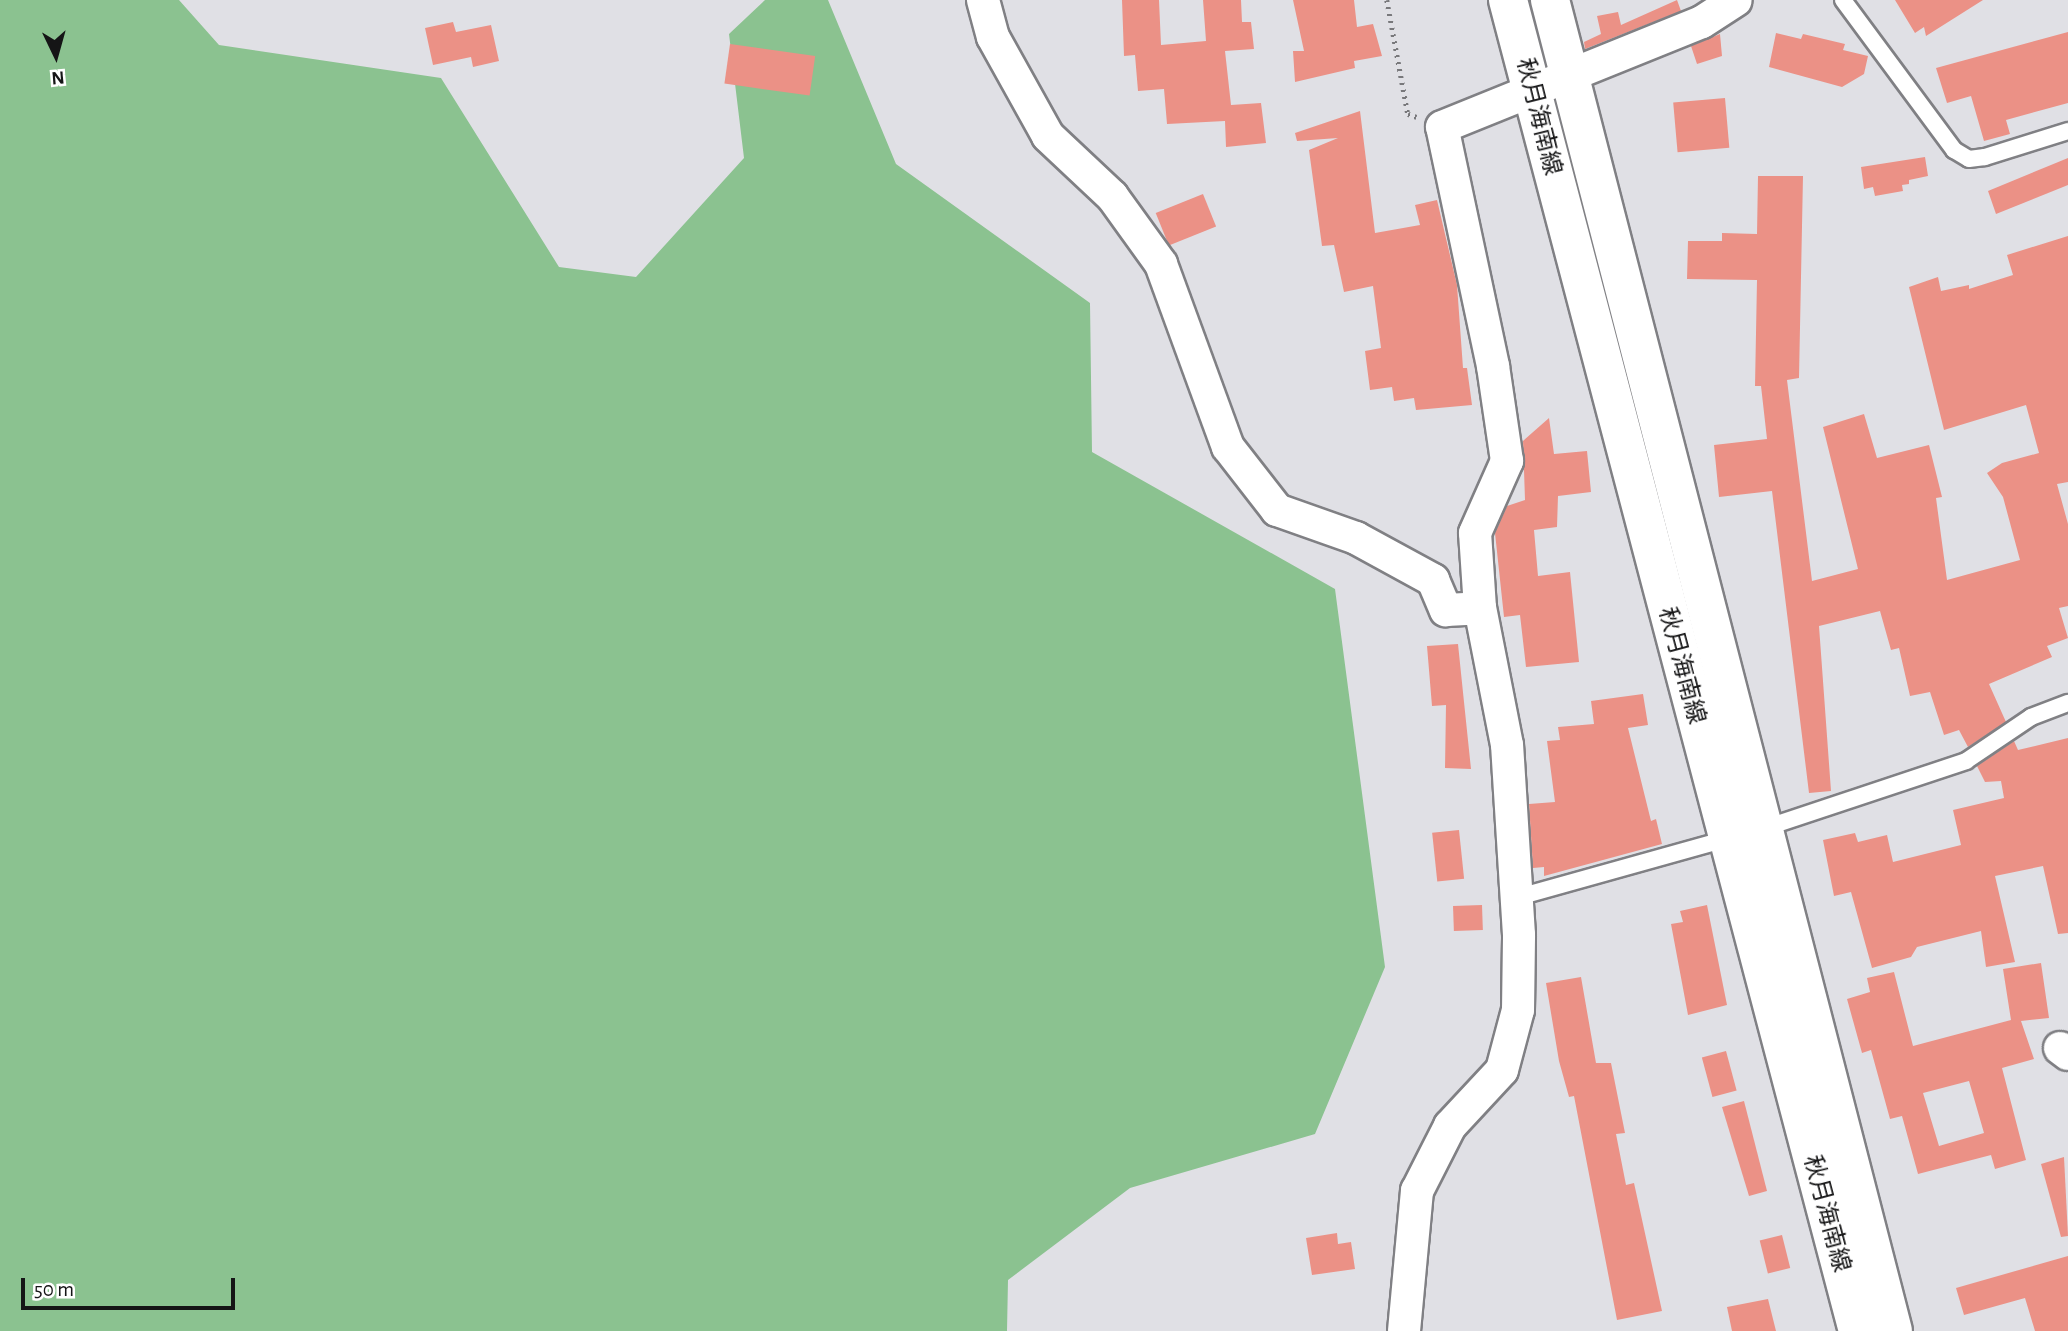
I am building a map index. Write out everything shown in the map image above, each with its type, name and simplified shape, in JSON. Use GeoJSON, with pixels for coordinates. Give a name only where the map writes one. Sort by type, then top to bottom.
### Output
{"type":"FeatureCollection","features":[{"type":"Feature","properties":{"kind":"main road","name":"秋月海南線"},"geometry":{"type":"LineString","coordinates":[[1508,0],[1532,94],[1744,834],[1894,1331]]}},
{"type":"Feature","properties":{"kind":"main road","name":"秋月海南線"},"geometry":{"type":"LineString","coordinates":[[1550,0],[1858,1331]]}},
{"type":"Feature","properties":{"kind":"street"},"geometry":{"type":"LineString","coordinates":[[983,0],[993,37],[1048,136],[1112,196],[1161,264],[1228,447],[1277,510],[1356,538],[1433,580],[1446,610],[1480,608]]}},
{"type":"Feature","properties":{"kind":"street"},"geometry":{"type":"LineString","coordinates":[[1404,1331],[1417,1191],[1450,1126],[1502,1070],[1518,1010],[1507,745],[1480,608],[1475,533],[1507,461],[1493,366],[1442,127],[1532,94],[1569,76],[1702,22],[1736,0]]}},
{"type":"Feature","properties":{"kind":"lane"},"geometry":{"type":"LineString","coordinates":[[1843,0],[1954,150],[1969,159],[2067,134]]}},
{"type":"Feature","properties":{"kind":"lane"},"geometry":{"type":"LineString","coordinates":[[1515,898],[1744,834],[1966,761],[2031,717],[2068,703]]}},
{"type":"Feature","properties":{"kind":"path"},"geometry":{"type":"LineString","coordinates":[[1387,0],[1408,114],[1442,127]]}},
{"type":"Feature","properties":{"kind":"green space"},"geometry":{"type":"Polygon","coordinates":[[[0,0],[179,0],[219,45],[441,78],[559,267],[636,277],[744,158],[729,34],[765,0],[828,0],[896,164],[1090,303],[1092,452],[1335,589],[1385,967],[1315,1134],[1130,1188],[1008,1280],[1007,1331],[0,1331],[0,0]]]}},
{"type":"Feature","properties":{"kind":"building"},"geometry":{"type":"Polygon","coordinates":[[[1122,0],[1159,0],[1161,45],[1206,41],[1203,0],[1241,0],[1242,22],[1251,22],[1254,49],[1225,51],[1231,105],[1261,103],[1266,143],[1226,147],[1225,121],[1167,124],[1164,89],[1138,91],[1135,55],[1124,56],[1122,0]]]}},
{"type":"Feature","properties":{"kind":"building"},"geometry":{"type":"Polygon","coordinates":[[[1293,0],[1354,0],[1357,27],[1373,24],[1382,56],[1354,61],[1355,68],[1295,82],[1293,51],[1304,51],[1293,0]]]}},
{"type":"Feature","properties":{"kind":"building"},"geometry":{"type":"Polygon","coordinates":[[[1677,0],[1681,11],[1585,49],[1584,42],[1601,34],[1597,16],[1618,12],[1621,25],[1677,0]]]}},
{"type":"Feature","properties":{"kind":"building"},"geometry":{"type":"Polygon","coordinates":[[[1895,0],[1983,0],[1926,36],[1924,27],[1915,33],[1895,0]]]}},
{"type":"Feature","properties":{"kind":"building"},"geometry":{"type":"Polygon","coordinates":[[[453,22],[456,32],[491,25],[499,61],[473,67],[471,57],[433,65],[425,28],[453,22]]]}},
{"type":"Feature","properties":{"kind":"building"},"geometry":{"type":"Polygon","coordinates":[[[2068,32],[2068,103],[2006,120],[2010,134],[1984,141],[1971,96],[1947,103],[1936,68],[2068,32]]]}},
{"type":"Feature","properties":{"kind":"building"},"geometry":{"type":"Polygon","coordinates":[[[1776,33],[1801,39],[1803,34],[1845,44],[1843,50],[1868,56],[1864,74],[1842,87],[1769,67],[1776,33]]]}},
{"type":"Feature","properties":{"kind":"building"},"geometry":{"type":"Polygon","coordinates":[[[1720,34],[1722,56],[1697,64],[1691,46],[1720,34]]]}},
{"type":"Feature","properties":{"kind":"building"},"geometry":{"type":"Polygon","coordinates":[[[730,44],[815,56],[810,96],[724,84],[730,44]]]}},
{"type":"Feature","properties":{"kind":"building"},"geometry":{"type":"Polygon","coordinates":[[[1725,98],[1729,148],[1678,152],[1673,103],[1725,98]]]}},
{"type":"Feature","properties":{"kind":"building"},"geometry":{"type":"Polygon","coordinates":[[[1360,111],[1375,233],[1420,225],[1415,205],[1437,200],[1457,285],[1463,368],[1467,368],[1472,405],[1416,410],[1414,398],[1394,401],[1392,387],[1370,390],[1365,351],[1381,348],[1373,286],[1344,292],[1334,245],[1322,246],[1309,150],[1338,138],[1297,141],[1295,133],[1360,111]]]}},
{"type":"Feature","properties":{"kind":"building"},"geometry":{"type":"Polygon","coordinates":[[[1925,157],[1928,176],[1909,180],[1909,184],[1902,185],[1903,191],[1875,196],[1873,187],[1864,189],[1861,167],[1925,157]]]}},
{"type":"Feature","properties":{"kind":"building"},"geometry":{"type":"Polygon","coordinates":[[[2068,158],[2068,185],[1996,214],[1988,191],[2068,158]]]}},
{"type":"Feature","properties":{"kind":"building"},"geometry":{"type":"Polygon","coordinates":[[[1758,176],[1803,176],[1799,378],[1787,380],[1812,581],[1858,569],[1823,427],[1864,414],[1877,458],[1929,445],[1942,497],[1936,498],[1947,580],[2020,560],[2003,497],[1987,473],[2002,463],[2039,453],[2026,405],[1944,430],[1909,287],[1938,277],[1941,291],[1969,285],[1969,289],[2013,275],[2007,255],[2068,236],[2068,482],[2057,484],[2068,524],[2068,606],[2059,608],[2068,638],[2047,646],[2052,657],[1989,684],[2006,722],[1968,747],[1959,730],[1944,735],[1930,692],[1910,696],[1899,648],[1891,650],[1880,611],[1819,626],[1831,791],[1809,793],[1772,491],[1719,497],[1714,445],[1767,439],[1761,386],[1755,386],[1757,280],[1687,279],[1688,241],[1722,241],[1722,233],[1757,234],[1758,176]]]}},
{"type":"Feature","properties":{"kind":"building"},"geometry":{"type":"Polygon","coordinates":[[[1203,194],[1216,226],[1169,246],[1156,213],[1203,194]]]}},
{"type":"Feature","properties":{"kind":"building"},"geometry":{"type":"Polygon","coordinates":[[[1549,418],[1554,454],[1587,451],[1591,492],[1558,496],[1557,527],[1534,530],[1538,576],[1570,572],[1579,662],[1526,667],[1520,615],[1504,617],[1495,533],[1507,506],[1525,500],[1523,441],[1549,418]]]}},
{"type":"Feature","properties":{"kind":"building"},"geometry":{"type":"Polygon","coordinates":[[[1458,644],[1471,769],[1445,768],[1446,705],[1432,706],[1427,646],[1458,644]]]}},
{"type":"Feature","properties":{"kind":"building"},"geometry":{"type":"Polygon","coordinates":[[[1643,694],[1648,725],[1628,728],[1651,821],[1656,819],[1662,844],[1544,876],[1544,867],[1533,868],[1529,804],[1555,802],[1547,741],[1560,740],[1558,727],[1594,724],[1591,701],[1643,694]]]}},
{"type":"Feature","properties":{"kind":"building"},"geometry":{"type":"Polygon","coordinates":[[[2068,738],[2068,933],[2058,934],[2043,866],[1995,876],[2015,962],[1986,967],[1981,931],[1917,947],[1911,957],[1872,968],[1851,892],[1834,896],[1823,840],[1855,833],[1858,842],[1887,835],[1893,862],[1961,845],[1953,810],[2004,798],[2001,781],[1985,782],[1977,766],[2014,741],[2018,750],[2068,738]]]}},
{"type":"Feature","properties":{"kind":"building"},"geometry":{"type":"Polygon","coordinates":[[[1459,830],[1464,879],[1437,882],[1432,833],[1459,830]]]}},
{"type":"Feature","properties":{"kind":"building"},"geometry":{"type":"Polygon","coordinates":[[[1482,905],[1483,930],[1454,931],[1453,906],[1482,905]]]}},
{"type":"Feature","properties":{"kind":"building"},"geometry":{"type":"Polygon","coordinates":[[[1707,905],[1727,1005],[1688,1015],[1671,924],[1683,922],[1680,911],[1707,905]]]}},
{"type":"Feature","properties":{"kind":"building"},"geometry":{"type":"Polygon","coordinates":[[[2041,963],[2049,1018],[2021,1021],[2034,1059],[2002,1068],[2026,1160],[1995,1169],[1991,1155],[1918,1174],[1902,1116],[1890,1119],[1871,1050],[1862,1053],[1847,999],[1870,992],[1867,978],[1894,972],[1913,1046],[2011,1020],[2003,969],[2041,963]],[[1969,1081],[1923,1093],[1939,1146],[1984,1133],[1969,1081]]]}},
{"type":"Feature","properties":{"kind":"building"},"geometry":{"type":"Polygon","coordinates":[[[1581,977],[1596,1063],[1611,1063],[1625,1133],[1616,1134],[1626,1185],[1634,1183],[1662,1311],[1617,1320],[1574,1096],[1569,1097],[1559,1061],[1546,983],[1581,977]]]}},
{"type":"Feature","properties":{"kind":"building"},"geometry":{"type":"Polygon","coordinates":[[[1726,1051],[1737,1091],[1712,1097],[1702,1057],[1726,1051]]]}},
{"type":"Feature","properties":{"kind":"building"},"geometry":{"type":"Polygon","coordinates":[[[1744,1101],[1767,1191],[1749,1196],[1722,1107],[1744,1101]]]}},
{"type":"Feature","properties":{"kind":"building"},"geometry":{"type":"Polygon","coordinates":[[[2064,1157],[2068,1236],[2061,1237],[2041,1164],[2064,1157]]]}},
{"type":"Feature","properties":{"kind":"building"},"geometry":{"type":"Polygon","coordinates":[[[1337,1233],[1338,1244],[1351,1242],[1355,1269],[1312,1275],[1306,1238],[1337,1233]]]}},
{"type":"Feature","properties":{"kind":"building"},"geometry":{"type":"Polygon","coordinates":[[[1782,1235],[1790,1268],[1768,1274],[1760,1241],[1782,1235]]]}},
{"type":"Feature","properties":{"kind":"building"},"geometry":{"type":"Polygon","coordinates":[[[2068,1256],[2068,1331],[2035,1331],[2025,1298],[1964,1315],[1956,1288],[2068,1256]]]}},
{"type":"Feature","properties":{"kind":"building"},"geometry":{"type":"Polygon","coordinates":[[[1768,1299],[1776,1331],[1732,1331],[1727,1307],[1768,1299]]]}}]}
